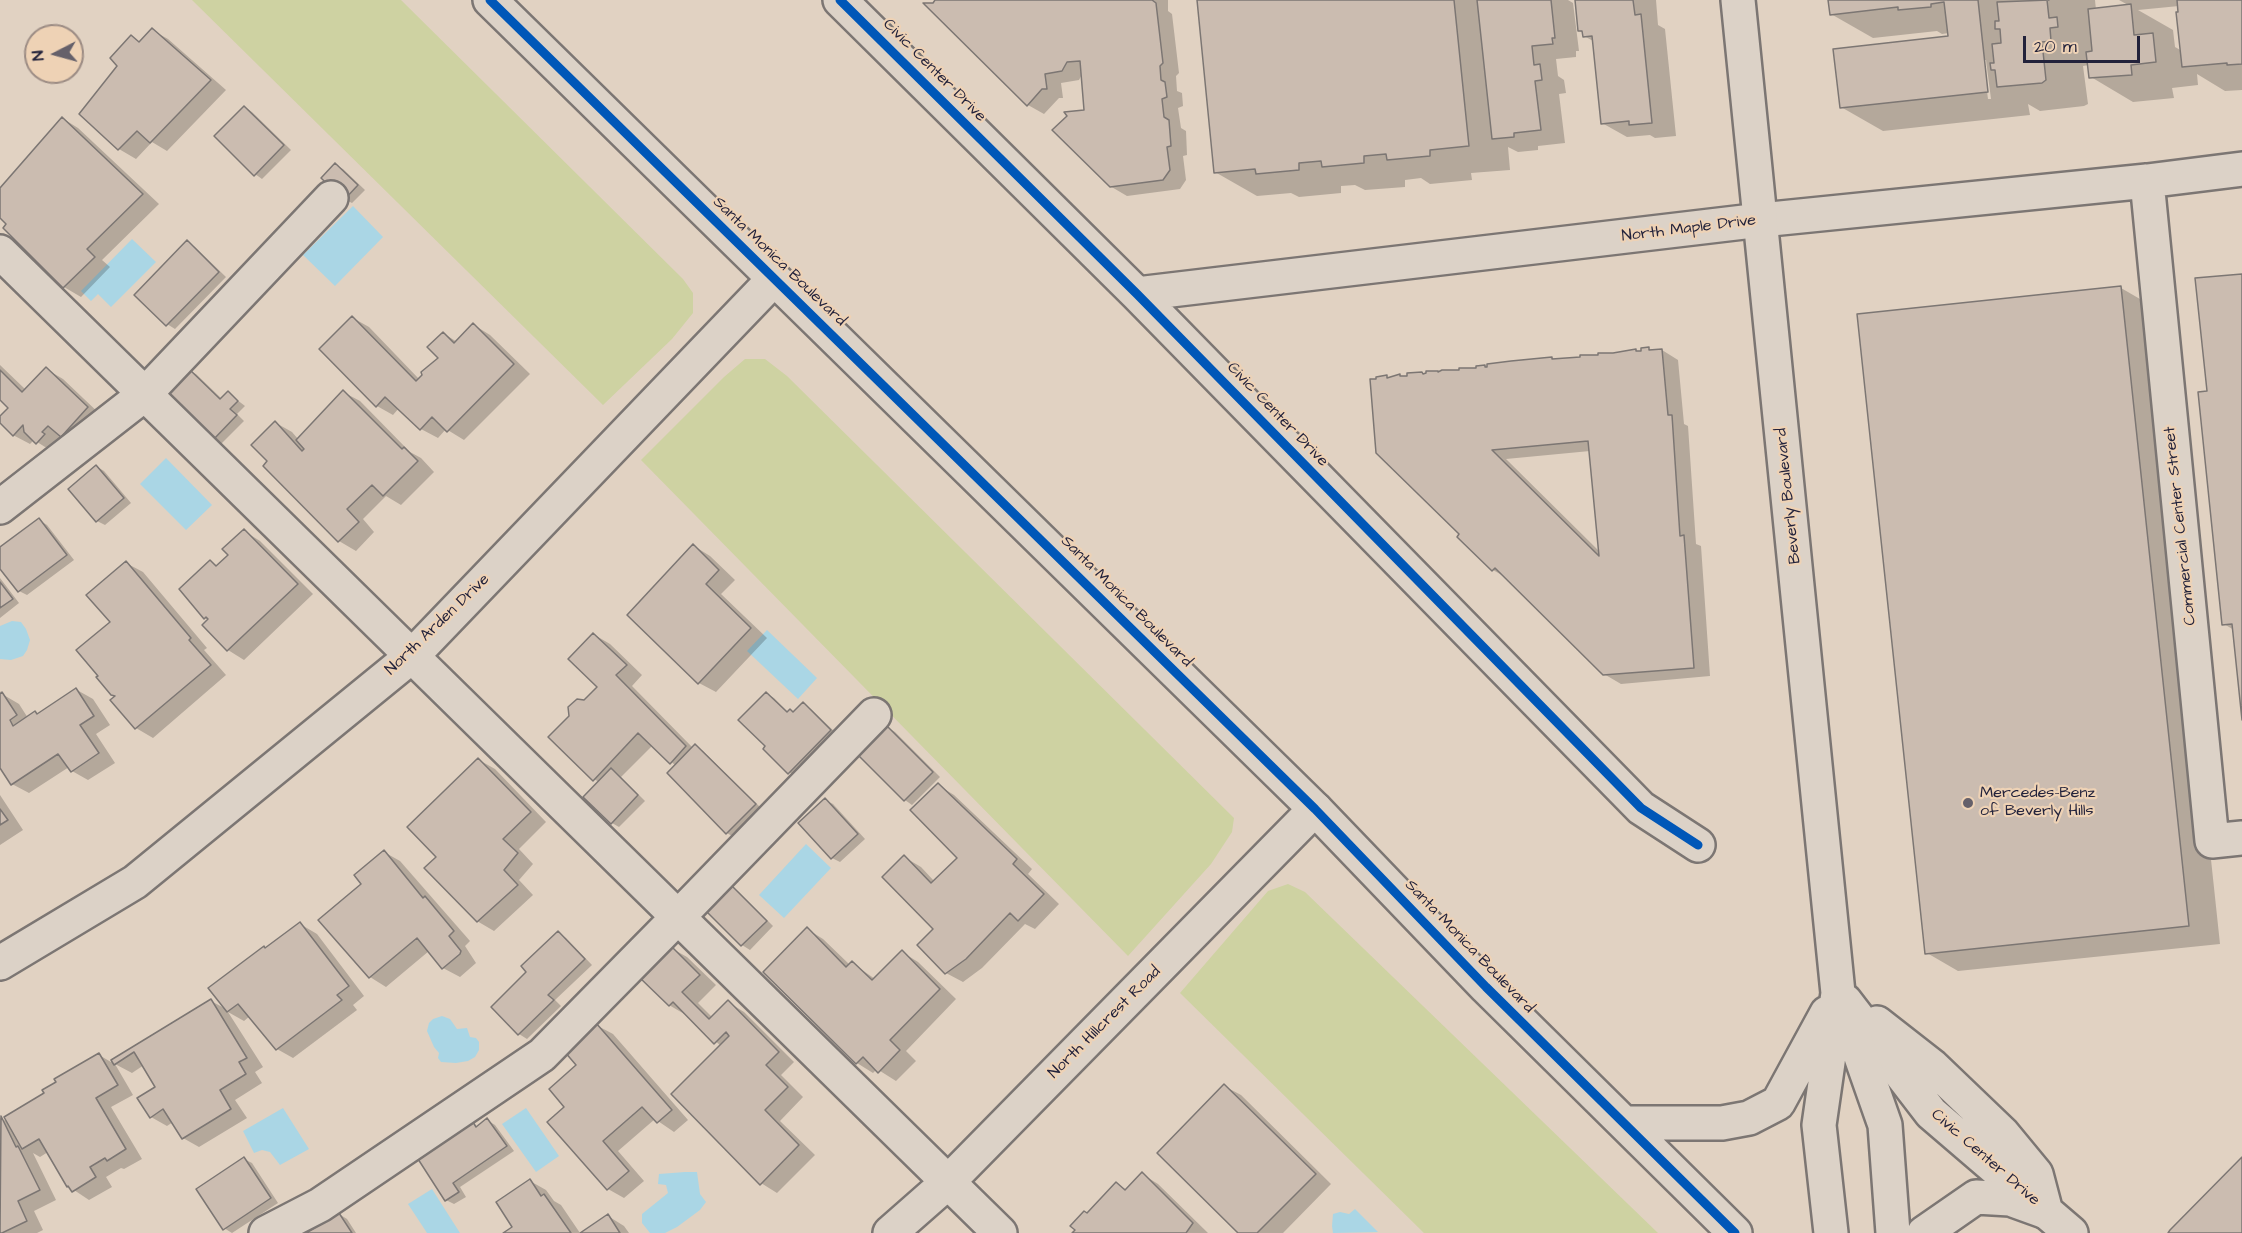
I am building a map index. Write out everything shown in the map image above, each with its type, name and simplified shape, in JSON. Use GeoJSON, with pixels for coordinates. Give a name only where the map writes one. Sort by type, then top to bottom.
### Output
{"type":"FeatureCollection","features":[{"type":"Feature","properties":{"kind":"street","name":"Santa Monica Boulevard"},"geometry":{"type":"LineString","coordinates":[[490,0],[1315,809],[1486,987],[1735,1233]]}},
{"type":"Feature","properties":{"kind":"street","name":"Civic Center Drive"},"geometry":{"type":"LineString","coordinates":[[840,0],[1137,294],[1641,808],[1698,845]]}},
{"type":"Feature","properties":{"kind":"street","name":"Beverly Boulevard"},"geometry":{"type":"LineString","coordinates":[[1738,0],[1838,993],[1819,1125],[1831,1233]]}},
{"type":"Feature","properties":{"kind":"street","name":"North Maple Drive"},"geometry":{"type":"LineString","coordinates":[[1137,294],[1761,220],[2147,181],[2242,169]]}},
{"type":"Feature","properties":{"kind":"street","name":"Commercial Center Street"},"geometry":{"type":"LineString","coordinates":[[2147,181],[2212,841],[2242,838]]}},
{"type":"Feature","properties":{"kind":"street"},"geometry":{"type":"LineString","coordinates":[[0,507],[145,394],[331,198]]}},
{"type":"Feature","properties":{"kind":"street"},"geometry":{"type":"LineString","coordinates":[[0,252],[1000,1233]]}},
{"type":"Feature","properties":{"kind":"street","name":"North Arden Drive"},"geometry":{"type":"LineString","coordinates":[[0,963],[135,882],[412,656],[774,279]]}},
{"type":"Feature","properties":{"kind":"street"},"geometry":{"type":"LineString","coordinates":[[266,1233],[320,1205],[542,1055],[874,715]]}},
{"type":"Feature","properties":{"kind":"street","name":"North Hillcrest Road"},"geometry":{"type":"LineString","coordinates":[[890,1233],[948,1182],[1315,809]]}},
{"type":"Feature","properties":{"kind":"street","name":"Beverly Boulevard"},"geometry":{"type":"LineString","coordinates":[[1838,993],[1886,1125],[1893,1233]]}},
{"type":"Feature","properties":{"kind":"street"},"geometry":{"type":"LineString","coordinates":[[1624,1123],[1722,1124],[1749,1118],[1778,1103],[1838,993],[1932,1066],[2003,1134],[2036,1174],[2046,1212]]}},
{"type":"Feature","properties":{"kind":"street"},"geometry":{"type":"LineString","coordinates":[[1924,1233],[1976,1197],[2010,1199],[2046,1212]]}},
{"type":"Feature","properties":{"kind":"street","name":"Civic Center Drive"},"geometry":{"type":"LineString","coordinates":[[2046,1212],[2071,1233]]}},
{"type":"Feature","properties":{"kind":"green space"},"geometry":{"type":"Polygon","coordinates":[[[192,0],[401,0],[683,279],[693,293],[693,313],[672,339],[603,405],[192,0]]]}},
{"type":"Feature","properties":{"kind":"green space"},"geometry":{"type":"Polygon","coordinates":[[[745,359],[765,359],[787,376],[1234,818],[1232,832],[1211,864],[1128,956],[641,460],[745,359]]]}},
{"type":"Feature","properties":{"kind":"green space"},"geometry":{"type":"Polygon","coordinates":[[[1288,884],[1305,892],[1658,1233],[1424,1233],[1180,993],[1268,891],[1288,884]]]}},
{"type":"Feature","properties":{"kind":"water"},"geometry":{"type":"Polygon","coordinates":[[[353,206],[383,237],[335,286],[303,255],[353,206]]]}},
{"type":"Feature","properties":{"kind":"water"},"geometry":{"type":"Polygon","coordinates":[[[132,239],[156,262],[111,307],[98,294],[91,301],[81,291],[132,239]]]}},
{"type":"Feature","properties":{"kind":"water"},"geometry":{"type":"Polygon","coordinates":[[[166,458],[212,505],[186,530],[140,484],[166,458]]]}},
{"type":"Feature","properties":{"kind":"water"},"geometry":{"type":"Polygon","coordinates":[[[12,621],[21,622],[26,629],[30,640],[27,650],[23,656],[11,660],[0,659],[0,626],[12,621]]]}},
{"type":"Feature","properties":{"kind":"water"},"geometry":{"type":"Polygon","coordinates":[[[767,630],[817,678],[798,699],[747,651],[767,630]]]}},
{"type":"Feature","properties":{"kind":"water"},"geometry":{"type":"Polygon","coordinates":[[[806,844],[831,868],[784,918],[759,895],[806,844]]]}},
{"type":"Feature","properties":{"kind":"water"},"geometry":{"type":"Polygon","coordinates":[[[442,1016],[450,1019],[457,1029],[467,1028],[470,1037],[476,1038],[479,1042],[479,1050],[475,1057],[456,1063],[441,1062],[438,1058],[439,1053],[427,1031],[433,1019],[442,1016]]]}},
{"type":"Feature","properties":{"kind":"water"},"geometry":{"type":"Polygon","coordinates":[[[283,1108],[309,1149],[280,1165],[270,1152],[262,1150],[254,1153],[243,1131],[283,1108]]]}},
{"type":"Feature","properties":{"kind":"water"},"geometry":{"type":"Polygon","coordinates":[[[526,1108],[559,1156],[536,1172],[502,1124],[526,1108]]]}},
{"type":"Feature","properties":{"kind":"water"},"geometry":{"type":"Polygon","coordinates":[[[697,1172],[700,1194],[706,1202],[700,1210],[677,1227],[665,1233],[650,1233],[642,1223],[642,1214],[668,1193],[666,1185],[658,1184],[659,1174],[697,1172]]]}},
{"type":"Feature","properties":{"kind":"water"},"geometry":{"type":"Polygon","coordinates":[[[432,1189],[460,1233],[427,1233],[408,1204],[432,1189]]]}},
{"type":"Feature","properties":{"kind":"water"},"geometry":{"type":"Polygon","coordinates":[[[1355,1209],[1378,1232],[1333,1233],[1333,1214],[1340,1212],[1349,1214],[1355,1209]]]}},
{"type":"Feature","properties":{"kind":"building"},"geometry":{"type":"Polygon","coordinates":[[[935,0],[1152,0],[1156,3],[1163,63],[1160,66],[1161,80],[1165,82],[1167,97],[1162,99],[1164,117],[1169,120],[1171,146],[1167,147],[1170,170],[1163,180],[1110,187],[1052,130],[1067,116],[1064,112],[1084,110],[1080,61],[1067,62],[1062,71],[1045,74],[1047,89],[1042,89],[1027,106],[923,3],[933,3],[935,0]]]}},
{"type":"Feature","properties":{"kind":"building"},"geometry":{"type":"Polygon","coordinates":[[[1197,0],[1454,0],[1469,146],[1430,150],[1430,156],[1387,160],[1386,154],[1364,156],[1364,163],[1322,167],[1321,161],[1299,163],[1299,170],[1256,174],[1255,169],[1214,173],[1197,0]]]}},
{"type":"Feature","properties":{"kind":"building"},"geometry":{"type":"Polygon","coordinates":[[[1477,0],[1551,0],[1555,38],[1552,38],[1553,44],[1532,46],[1534,65],[1540,64],[1542,80],[1535,81],[1541,130],[1514,133],[1514,137],[1492,139],[1477,0]]]}},
{"type":"Feature","properties":{"kind":"building"},"geometry":{"type":"Polygon","coordinates":[[[1575,0],[1633,0],[1635,15],[1641,14],[1652,123],[1629,125],[1629,121],[1601,124],[1592,36],[1583,37],[1582,31],[1578,31],[1575,0]]]}},
{"type":"Feature","properties":{"kind":"building"},"geometry":{"type":"Polygon","coordinates":[[[1828,0],[1978,0],[1988,92],[1840,108],[1833,49],[1948,36],[1944,2],[1931,4],[1931,7],[1898,10],[1898,7],[1830,15],[1828,0]]]}},
{"type":"Feature","properties":{"kind":"building"},"geometry":{"type":"Polygon","coordinates":[[[2047,0],[2049,18],[2057,17],[2058,27],[2050,28],[2051,41],[2042,42],[2046,80],[2042,83],[1997,87],[1995,70],[1991,70],[1990,63],[1994,63],[1992,44],[2001,43],[2000,29],[1995,29],[1995,21],[1999,21],[1997,2],[2047,0]]]}},
{"type":"Feature","properties":{"kind":"building"},"geometry":{"type":"Polygon","coordinates":[[[2177,0],[2242,0],[2242,64],[2182,67],[2176,12],[2178,12],[2177,0]]]}},
{"type":"Feature","properties":{"kind":"building"},"geometry":{"type":"Polygon","coordinates":[[[2131,4],[2134,35],[2153,33],[2156,62],[2131,65],[2132,75],[2089,78],[2086,52],[2092,51],[2088,9],[2131,4]]]}},
{"type":"Feature","properties":{"kind":"building"},"geometry":{"type":"Polygon","coordinates":[[[152,28],[211,80],[150,143],[137,131],[118,150],[79,114],[117,66],[110,58],[131,35],[139,42],[152,28]]]}},
{"type":"Feature","properties":{"kind":"building"},"geometry":{"type":"Polygon","coordinates":[[[244,106],[284,145],[254,176],[214,136],[244,106]]]}},
{"type":"Feature","properties":{"kind":"building"},"geometry":{"type":"Polygon","coordinates":[[[62,117],[143,194],[87,249],[95,257],[63,288],[3,228],[6,224],[0,218],[0,188],[62,117]]]}},
{"type":"Feature","properties":{"kind":"building"},"geometry":{"type":"Polygon","coordinates":[[[335,163],[358,185],[344,200],[321,178],[335,163]]]}},
{"type":"Feature","properties":{"kind":"building"},"geometry":{"type":"Polygon","coordinates":[[[187,240],[219,272],[166,326],[134,295],[187,240]]]}},
{"type":"Feature","properties":{"kind":"building"},"geometry":{"type":"Polygon","coordinates":[[[2242,274],[2242,720],[2232,624],[2222,625],[2198,392],[2207,391],[2195,278],[2242,274]]]}},
{"type":"Feature","properties":{"kind":"building"},"geometry":{"type":"Polygon","coordinates":[[[2121,286],[2189,926],[1925,954],[1857,314],[2121,286]]]}},
{"type":"Feature","properties":{"kind":"building"},"geometry":{"type":"Polygon","coordinates":[[[352,316],[416,381],[422,375],[421,372],[438,358],[427,347],[443,332],[454,343],[473,323],[514,364],[447,432],[432,417],[420,430],[385,397],[376,407],[319,349],[352,316]]]}},
{"type":"Feature","properties":{"kind":"building"},"geometry":{"type":"Polygon","coordinates":[[[1641,348],[1662,349],[1668,415],[1672,415],[1680,536],[1684,535],[1694,668],[1603,675],[1495,568],[1492,571],[1457,537],[1459,534],[1376,453],[1370,379],[1387,375],[1387,378],[1400,374],[1400,376],[1407,376],[1407,373],[1422,372],[1423,374],[1426,371],[1459,370],[1459,368],[1476,368],[1476,366],[1485,365],[1487,367],[1487,364],[1511,361],[1580,357],[1580,355],[1598,355],[1598,353],[1636,349],[1636,351],[1641,351],[1641,348]],[[1588,441],[1492,450],[1599,556],[1588,441]]]}},
{"type":"Feature","properties":{"kind":"building"},"geometry":{"type":"Polygon","coordinates":[[[46,367],[88,407],[61,437],[48,426],[42,432],[45,434],[36,444],[24,432],[23,425],[13,436],[0,423],[0,416],[8,408],[0,400],[0,370],[22,392],[46,367]]]}},
{"type":"Feature","properties":{"kind":"building"},"geometry":{"type":"Polygon","coordinates":[[[188,368],[220,399],[228,391],[238,401],[230,409],[237,415],[212,441],[163,393],[188,368]]]}},
{"type":"Feature","properties":{"kind":"building"},"geometry":{"type":"Polygon","coordinates":[[[343,390],[402,449],[404,447],[418,461],[383,496],[372,485],[347,509],[359,522],[338,542],[263,466],[267,461],[251,445],[275,421],[302,451],[304,449],[296,440],[343,390]]]}},
{"type":"Feature","properties":{"kind":"building"},"geometry":{"type":"Polygon","coordinates":[[[96,465],[124,498],[96,522],[68,489],[96,465]]]}},
{"type":"Feature","properties":{"kind":"building"},"geometry":{"type":"Polygon","coordinates":[[[39,518],[67,555],[18,592],[0,569],[0,547],[39,518]]]}},
{"type":"Feature","properties":{"kind":"building"},"geometry":{"type":"Polygon","coordinates":[[[244,529],[298,584],[227,651],[202,625],[208,619],[206,617],[204,619],[179,589],[210,560],[216,566],[228,555],[222,549],[244,529]]]}},
{"type":"Feature","properties":{"kind":"building"},"geometry":{"type":"Polygon","coordinates":[[[693,544],[719,570],[706,584],[751,628],[698,684],[627,615],[693,544]]]}},
{"type":"Feature","properties":{"kind":"building"},"geometry":{"type":"Polygon","coordinates":[[[126,561],[211,665],[135,729],[110,700],[115,696],[111,695],[76,650],[110,622],[86,595],[126,561]]]}},
{"type":"Feature","properties":{"kind":"building"},"geometry":{"type":"Polygon","coordinates":[[[0,582],[13,599],[0,608],[0,582]]]}},
{"type":"Feature","properties":{"kind":"building"},"geometry":{"type":"Polygon","coordinates":[[[593,633],[627,665],[616,675],[686,746],[670,764],[638,733],[593,781],[548,737],[569,716],[568,707],[577,699],[584,700],[597,687],[568,659],[593,633]]]}},
{"type":"Feature","properties":{"kind":"building"},"geometry":{"type":"Polygon","coordinates":[[[76,688],[94,716],[80,725],[99,753],[71,772],[58,754],[11,785],[0,768],[0,694],[2,692],[17,715],[10,720],[13,726],[35,711],[37,714],[76,688]]]}},
{"type":"Feature","properties":{"kind":"building"},"geometry":{"type":"Polygon","coordinates":[[[766,692],[787,712],[790,709],[793,712],[803,702],[831,730],[788,774],[763,749],[765,746],[738,720],[766,692]]]}},
{"type":"Feature","properties":{"kind":"building"},"geometry":{"type":"Polygon","coordinates":[[[886,725],[933,772],[904,801],[857,754],[886,725]]]}},
{"type":"Feature","properties":{"kind":"building"},"geometry":{"type":"Polygon","coordinates":[[[695,744],[756,804],[726,834],[667,773],[695,744]]]}},
{"type":"Feature","properties":{"kind":"building"},"geometry":{"type":"Polygon","coordinates":[[[478,758],[531,812],[503,839],[518,853],[504,870],[518,885],[477,922],[424,868],[436,857],[407,827],[478,758]]]}},
{"type":"Feature","properties":{"kind":"building"},"geometry":{"type":"Polygon","coordinates":[[[611,768],[638,795],[611,824],[583,797],[611,768]]]}},
{"type":"Feature","properties":{"kind":"building"},"geometry":{"type":"Polygon","coordinates":[[[938,783],[1017,859],[1013,864],[1044,894],[1018,921],[1010,913],[966,959],[945,974],[917,945],[933,929],[882,877],[904,855],[931,883],[957,858],[910,810],[938,783]]]}},
{"type":"Feature","properties":{"kind":"building"},"geometry":{"type":"Polygon","coordinates":[[[825,798],[858,834],[831,859],[798,823],[825,798]]]}},
{"type":"Feature","properties":{"kind":"building"},"geometry":{"type":"Polygon","coordinates":[[[0,809],[8,820],[0,825],[0,809]]]}},
{"type":"Feature","properties":{"kind":"building"},"geometry":{"type":"Polygon","coordinates":[[[384,850],[423,898],[425,896],[454,931],[449,936],[461,951],[442,969],[417,938],[369,978],[318,920],[361,884],[354,875],[384,850]]]}},
{"type":"Feature","properties":{"kind":"building"},"geometry":{"type":"Polygon","coordinates":[[[731,885],[767,921],[741,946],[706,911],[731,885]]]}},
{"type":"Feature","properties":{"kind":"building"},"geometry":{"type":"Polygon","coordinates":[[[300,922],[349,986],[337,995],[342,1000],[276,1050],[238,1004],[227,1012],[208,988],[300,922]]]}},
{"type":"Feature","properties":{"kind":"building"},"geometry":{"type":"Polygon","coordinates":[[[807,927],[846,967],[852,961],[872,980],[902,950],[940,989],[890,1040],[900,1050],[878,1073],[863,1057],[856,1064],[763,972],[807,927]]]}},
{"type":"Feature","properties":{"kind":"building"},"geometry":{"type":"Polygon","coordinates":[[[558,931],[585,959],[548,995],[554,1000],[518,1035],[491,1007],[526,972],[521,966],[558,931]]]}},
{"type":"Feature","properties":{"kind":"building"},"geometry":{"type":"Polygon","coordinates":[[[671,946],[700,975],[682,992],[709,1019],[728,1000],[779,1052],[766,1065],[788,1087],[765,1110],[799,1145],[760,1185],[671,1094],[729,1036],[726,1032],[714,1044],[673,1002],[669,1006],[639,977],[671,946]]]}},
{"type":"Feature","properties":{"kind":"building"},"geometry":{"type":"Polygon","coordinates":[[[211,999],[247,1058],[239,1062],[246,1074],[220,1090],[231,1109],[182,1139],[163,1109],[150,1118],[137,1098],[155,1087],[134,1052],[114,1065],[111,1060],[211,999]]]}},
{"type":"Feature","properties":{"kind":"building"},"geometry":{"type":"Polygon","coordinates":[[[596,1023],[672,1110],[657,1123],[642,1107],[603,1141],[629,1171],[607,1190],[547,1122],[564,1107],[549,1089],[576,1065],[564,1051],[596,1023]]]}},
{"type":"Feature","properties":{"kind":"building"},"geometry":{"type":"Polygon","coordinates":[[[99,1053],[118,1085],[96,1098],[126,1149],[107,1161],[105,1158],[90,1167],[96,1177],[72,1192],[39,1139],[22,1149],[4,1117],[44,1093],[42,1090],[56,1082],[54,1079],[99,1053]]]}},
{"type":"Feature","properties":{"kind":"building"},"geometry":{"type":"Polygon","coordinates":[[[1224,1084],[1316,1174],[1257,1233],[1238,1233],[1157,1153],[1224,1084]]]}},
{"type":"Feature","properties":{"kind":"building"},"geometry":{"type":"Polygon","coordinates":[[[1,1116],[40,1190],[18,1201],[27,1221],[0,1233],[1,1116]]]}},
{"type":"Feature","properties":{"kind":"building"},"geometry":{"type":"Polygon","coordinates":[[[487,1118],[507,1146],[453,1183],[459,1192],[445,1201],[418,1159],[473,1122],[476,1127],[487,1118]]]}},
{"type":"Feature","properties":{"kind":"building"},"geometry":{"type":"Polygon","coordinates":[[[244,1157],[271,1198],[223,1230],[196,1189],[244,1157]]]}},
{"type":"Feature","properties":{"kind":"building"},"geometry":{"type":"Polygon","coordinates":[[[2242,1157],[2242,1233],[2168,1233],[2170,1230],[2242,1157]]]}},
{"type":"Feature","properties":{"kind":"building"},"geometry":{"type":"Polygon","coordinates":[[[1142,1172],[1193,1223],[1186,1233],[1072,1233],[1075,1230],[1070,1226],[1084,1211],[1087,1213],[1116,1182],[1125,1190],[1142,1172]]]}},
{"type":"Feature","properties":{"kind":"building"},"geometry":{"type":"Polygon","coordinates":[[[530,1179],[541,1196],[544,1194],[571,1233],[503,1233],[512,1227],[496,1202],[530,1179]]]}},
{"type":"Feature","properties":{"kind":"building"},"geometry":{"type":"Polygon","coordinates":[[[339,1213],[352,1233],[306,1233],[339,1213]]]}},
{"type":"Feature","properties":{"kind":"building"},"geometry":{"type":"Polygon","coordinates":[[[608,1214],[620,1233],[580,1233],[608,1214]]]}},
{"type":"Feature","properties":{"kind":"cycle path"},"geometry":{"type":"LineString","coordinates":[[490,0],[1315,809],[1486,987],[1735,1233]]}},
{"type":"Feature","properties":{"kind":"cycle path"},"geometry":{"type":"LineString","coordinates":[[840,0],[1137,294],[1641,808],[1698,845]]}},
{"type":"Feature","properties":{"kind":"place","name":"Mercedes-Benz of Beverly Hills"},"geometry":{"type":"Point","coordinates":[1968,803]}}]}
